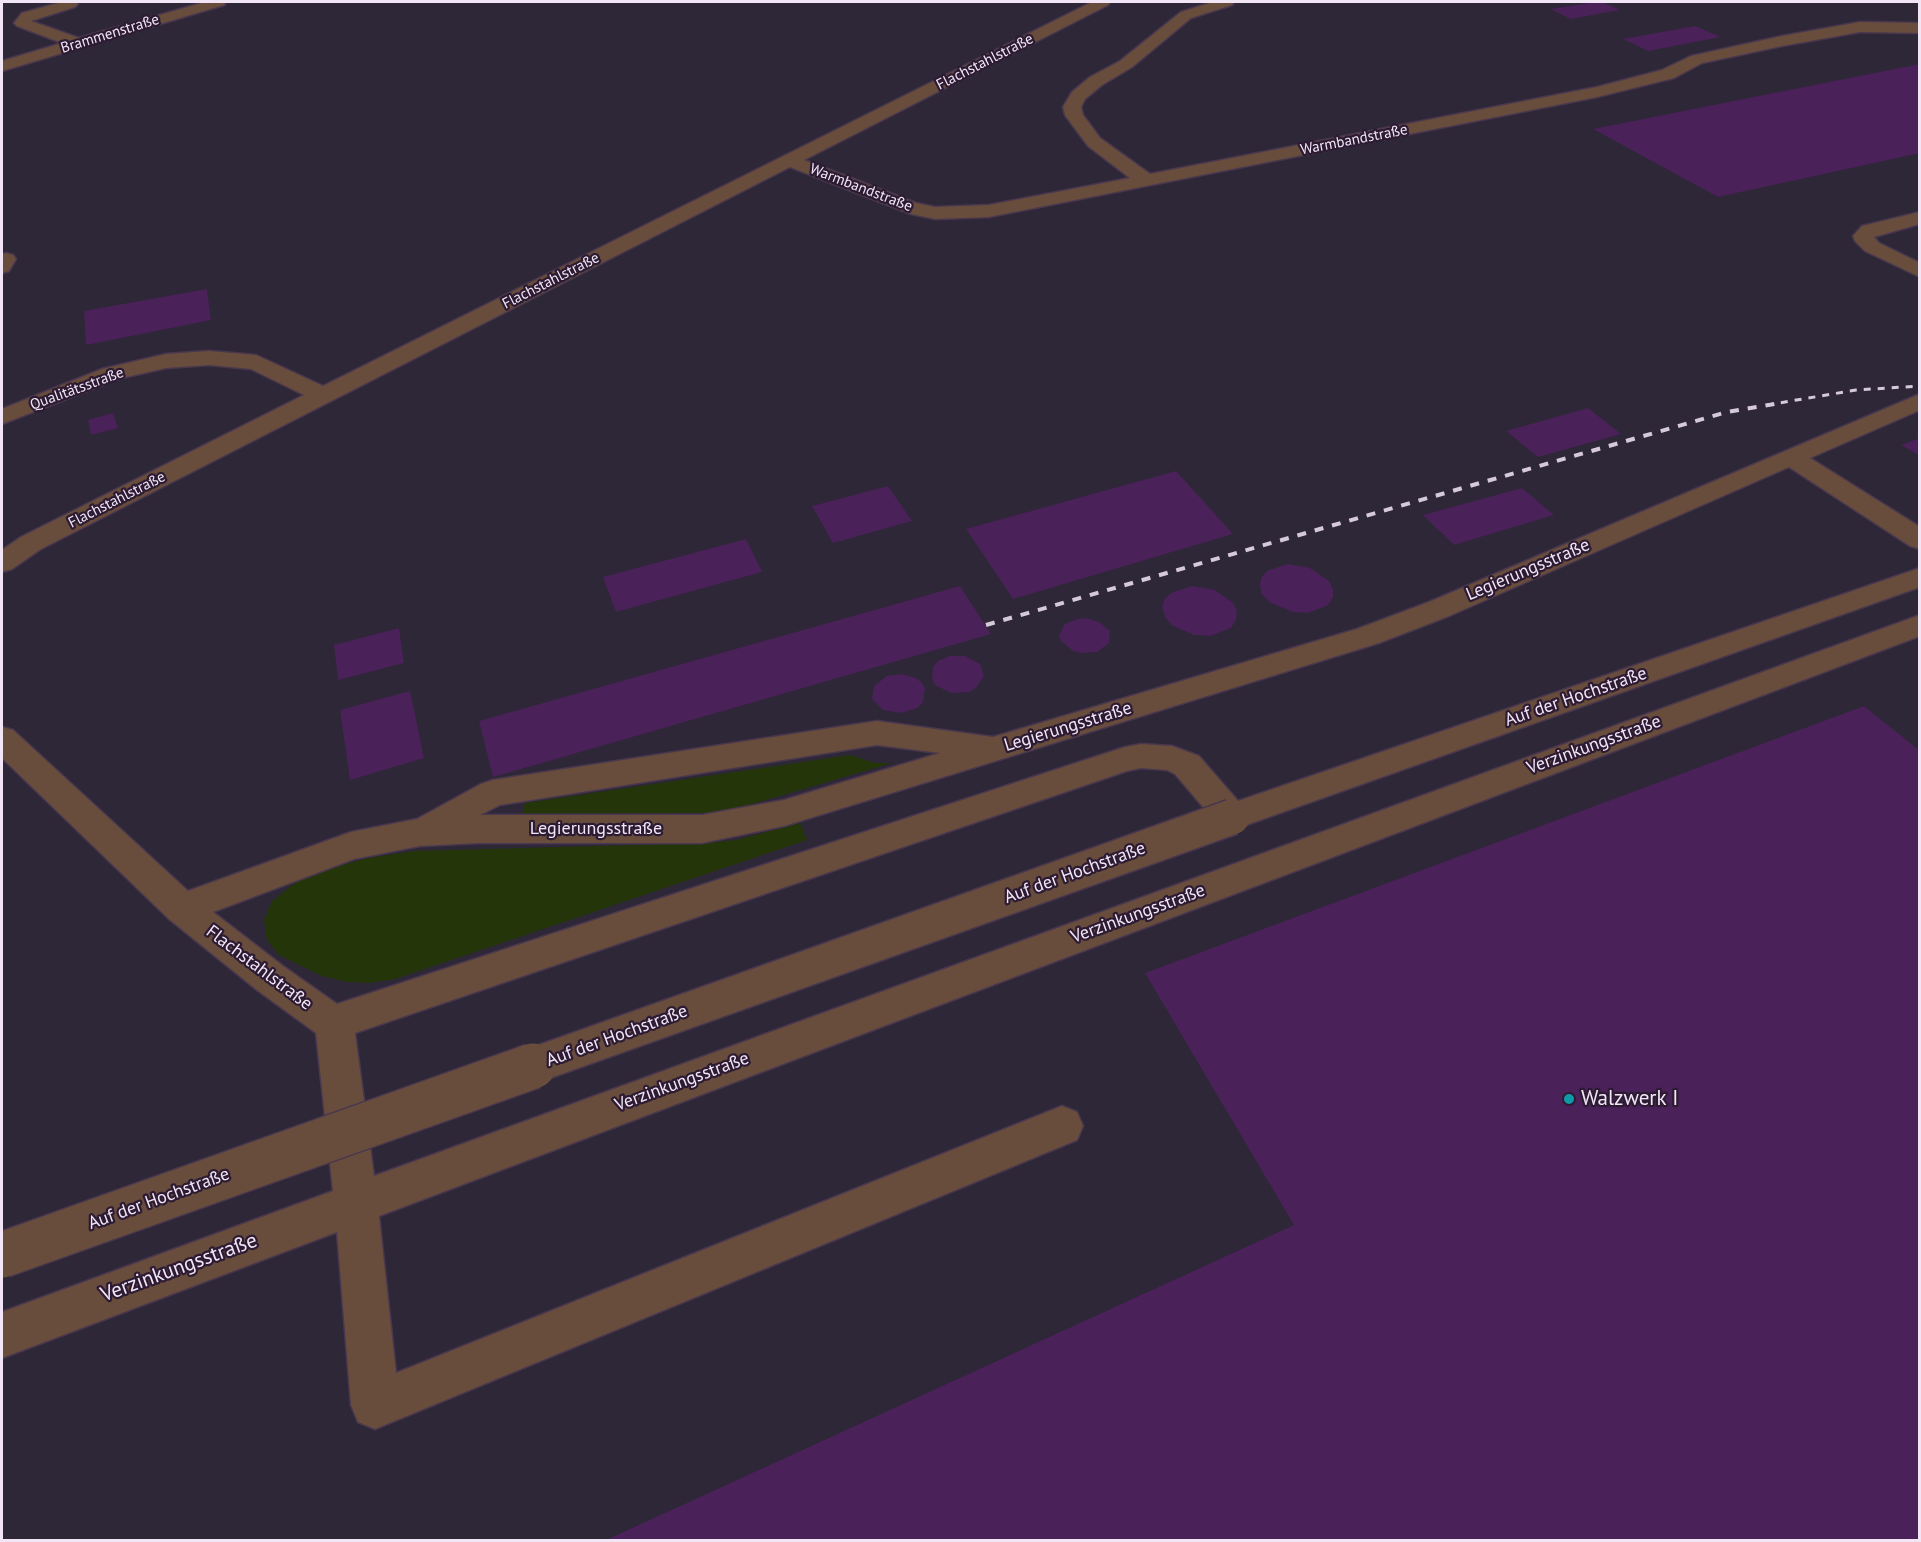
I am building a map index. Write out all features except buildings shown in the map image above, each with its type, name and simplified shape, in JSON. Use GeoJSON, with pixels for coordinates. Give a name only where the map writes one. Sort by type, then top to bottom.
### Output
{"type":"FeatureCollection","features":[{"type":"Feature","properties":{"kind":"lane"},"geometry":{"type":"LineString","coordinates":[[19,2],[43,11]]}},
{"type":"Feature","properties":{"kind":"lane","name":"Flachstahlstraße"},"geometry":{"type":"LineString","coordinates":[[2,564],[32,543],[1102,2]]}},
{"type":"Feature","properties":{"kind":"lane"},"geometry":{"type":"LineString","coordinates":[[1147,181],[1094,142],[1074,115],[1072,107],[1078,96],[1096,81],[1126,64],[1186,15],[1227,2]]}},
{"type":"Feature","properties":{"kind":"lane","name":"Brammenstraße"},"geometry":{"type":"LineString","coordinates":[[2,66],[206,3]]}},
{"type":"Feature","properties":{"kind":"lane"},"geometry":{"type":"LineString","coordinates":[[70,4],[27,16],[22,23],[77,43]]}},
{"type":"Feature","properties":{"kind":"lane","name":"Warmbandstraße"},"geometry":{"type":"LineString","coordinates":[[790,161],[876,196],[935,213],[989,211],[1597,92],[1668,74],[1697,59],[1782,41],[1860,27],[1920,28]]}},
{"type":"Feature","properties":{"kind":"lane"},"geometry":{"type":"LineString","coordinates":[[1920,218],[1869,230],[1863,236],[1872,247],[1920,271]]}},
{"type":"Feature","properties":{"kind":"lane","name":"Qualitätsstraße"},"geometry":{"type":"LineString","coordinates":[[2,417],[110,374],[166,361],[209,358],[256,362],[324,396]]}},
{"type":"Feature","properties":{"kind":"lane","name":"Legierungsstraße"},"geometry":{"type":"LineString","coordinates":[[182,908],[351,846],[420,832],[479,829],[702,829],[784,813],[1368,636],[1439,609],[1920,401]]}},
{"type":"Feature","properties":{"kind":"lane"},"geometry":{"type":"LineString","coordinates":[[1790,457],[1920,540]]}},
{"type":"Feature","properties":{"kind":"lane","name":"Auf der Hochstraße"},"geometry":{"type":"LineString","coordinates":[[2,1255],[1232,817],[1920,577]]}},
{"type":"Feature","properties":{"kind":"lane","name":"Verzinkungsstraße"},"geometry":{"type":"LineString","coordinates":[[2,1335],[356,1202],[1920,625]]}},
{"type":"Feature","properties":{"kind":"lane"},"geometry":{"type":"LineString","coordinates":[[420,832],[493,793],[876,733],[999,748]]}},
{"type":"Feature","properties":{"kind":"lane","name":"Flachstahlstraße"},"geometry":{"type":"LineString","coordinates":[[2,739],[182,908],[270,978],[333,1023]]}},
{"type":"Feature","properties":{"kind":"lane"},"geometry":{"type":"LineString","coordinates":[[1062,1126],[375,1405],[356,1202],[337,1037],[333,1023],[1141,756],[1172,758],[1187,765],[1232,817]]}},
{"type":"Feature","properties":{"kind":"shaded area"},"geometry":{"type":"Polygon","coordinates":[[[2,2],[1919,2],[1919,1540],[2,1540],[2,2]]]}},
{"type":"Feature","properties":{"kind":"green space"},"geometry":{"type":"Polygon","coordinates":[[[850,755],[875,763],[892,763],[739,808],[709,813],[522,814],[525,803],[850,755]]]}},
{"type":"Feature","properties":{"kind":"green space"},"geometry":{"type":"Polygon","coordinates":[[[800,823],[807,840],[395,979],[369,983],[347,982],[322,976],[279,955],[267,940],[264,920],[272,901],[296,882],[324,870],[368,858],[414,851],[705,843],[736,840],[800,823]]]}},
{"type":"Feature","properties":{"kind":"railway"},"geometry":{"type":"LineString","coordinates":[[1767,405],[1856,390],[1920,386]]}},
{"type":"Feature","properties":{"kind":"railway"},"geometry":{"type":"LineString","coordinates":[[986,625],[1727,412],[1775,404]]}},
{"type":"Feature","properties":{"kind":"place","name":"Walzwerk I"},"geometry":{"type":"Point","coordinates":[1569,1099]}}]}
